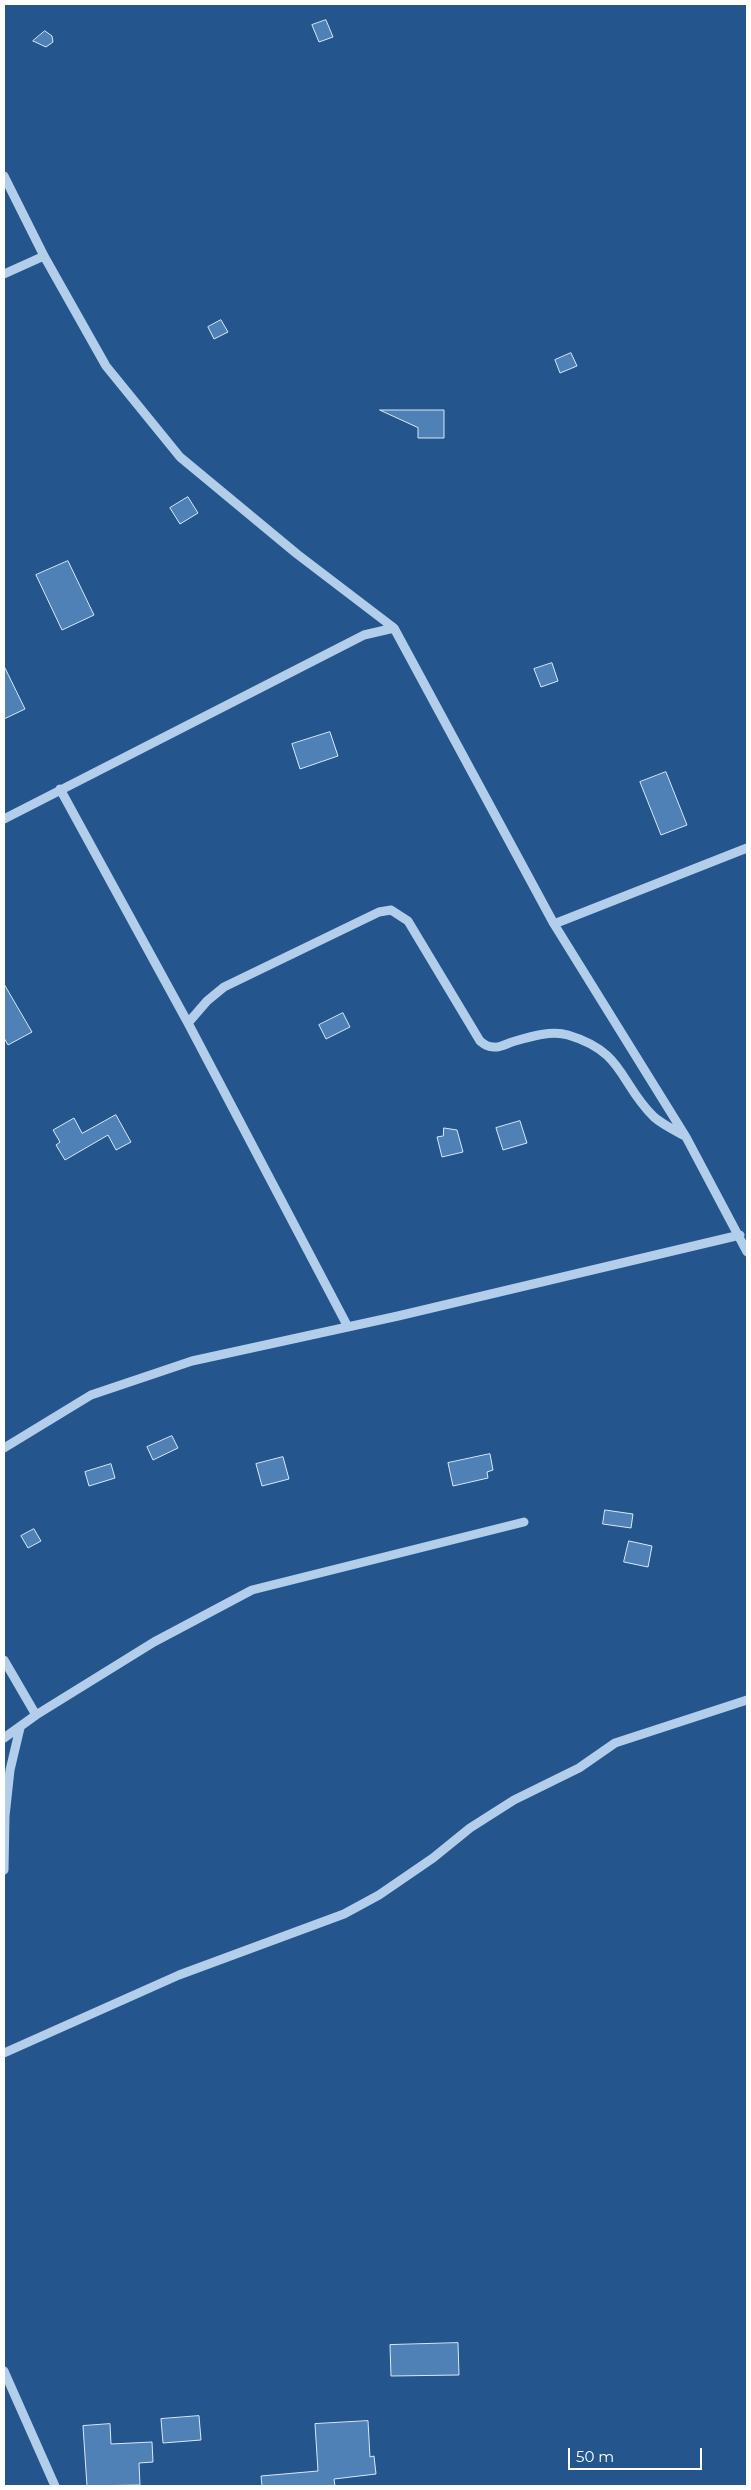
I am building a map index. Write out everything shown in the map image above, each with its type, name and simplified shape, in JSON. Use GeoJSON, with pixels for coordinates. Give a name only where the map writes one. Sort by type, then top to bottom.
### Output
{"type":"FeatureCollection","features":[{"type":"Feature","properties":{"kind":"street"},"geometry":{"type":"LineString","coordinates":[[4,176],[44,256],[106,366],[180,457],[297,554],[394,628],[554,924],[686,1137],[740,1235],[747,1252]]}},
{"type":"Feature","properties":{"kind":"street"},"geometry":{"type":"LineString","coordinates":[[4,274],[44,256]]}},
{"type":"Feature","properties":{"kind":"street"},"geometry":{"type":"LineString","coordinates":[[4,819],[364,635],[394,628]]}},
{"type":"Feature","properties":{"kind":"street"},"geometry":{"type":"LineString","coordinates":[[60,789],[188,1023],[348,1327]]}},
{"type":"Feature","properties":{"kind":"street"},"geometry":{"type":"LineString","coordinates":[[554,924],[747,848]]}},
{"type":"Feature","properties":{"kind":"street"},"geometry":{"type":"LineString","coordinates":[[188,1023],[207,1001],[224,988],[379,912],[392,910],[408,921],[480,1041],[486,1046],[495,1048],[530,1036],[555,1034],[568,1035],[600,1049],[615,1061],[644,1106],[656,1118],[686,1137]]}},
{"type":"Feature","properties":{"kind":"street"},"geometry":{"type":"LineString","coordinates":[[4,1448],[91,1395],[192,1361],[348,1327],[740,1235]]}},
{"type":"Feature","properties":{"kind":"street"},"geometry":{"type":"LineString","coordinates":[[4,1738],[36,1715],[154,1642],[252,1590],[524,1522]]}},
{"type":"Feature","properties":{"kind":"street"},"geometry":{"type":"LineString","coordinates":[[4,1660],[36,1715]]}},
{"type":"Feature","properties":{"kind":"street"},"geometry":{"type":"LineString","coordinates":[[4,2053],[180,1975],[344,1914],[380,1895],[433,1858],[470,1828],[514,1800],[579,1768],[615,1743],[747,1700]]}},
{"type":"Feature","properties":{"kind":"street"},"geometry":{"type":"LineString","coordinates":[[4,1870],[5,1816],[10,1770],[20,1728]]}},
{"type":"Feature","properties":{"kind":"street"},"geometry":{"type":"LineString","coordinates":[[4,2371],[56,2486]]}},
{"type":"Feature","properties":{"kind":"building"},"geometry":{"type":"Polygon","coordinates":[[[326,20],[333,37],[319,42],[312,25],[326,20]]]}},
{"type":"Feature","properties":{"kind":"building"},"geometry":{"type":"Polygon","coordinates":[[[45,31],[52,36],[53,42],[46,47],[33,41],[45,31]]]}},
{"type":"Feature","properties":{"kind":"building"},"geometry":{"type":"Polygon","coordinates":[[[221,320],[228,332],[214,339],[208,327],[221,320]]]}},
{"type":"Feature","properties":{"kind":"building"},"geometry":{"type":"Polygon","coordinates":[[[571,353],[577,366],[560,373],[555,360],[571,353]]]}},
{"type":"Feature","properties":{"kind":"building"},"geometry":{"type":"Polygon","coordinates":[[[380,410],[444,410],[444,438],[418,438],[418,428],[380,410]]]}},
{"type":"Feature","properties":{"kind":"building"},"geometry":{"type":"Polygon","coordinates":[[[188,497],[198,513],[180,524],[170,508],[188,497]]]}},
{"type":"Feature","properties":{"kind":"building"},"geometry":{"type":"Polygon","coordinates":[[[68,561],[94,615],[62,630],[36,575],[68,561]]]}},
{"type":"Feature","properties":{"kind":"building"},"geometry":{"type":"Polygon","coordinates":[[[552,663],[558,681],[541,687],[534,669],[552,663]]]}},
{"type":"Feature","properties":{"kind":"building"},"geometry":{"type":"Polygon","coordinates":[[[4,666],[25,709],[4,719],[4,666]]]}},
{"type":"Feature","properties":{"kind":"building"},"geometry":{"type":"Polygon","coordinates":[[[330,732],[338,756],[300,769],[292,744],[330,732]]]}},
{"type":"Feature","properties":{"kind":"building"},"geometry":{"type":"Polygon","coordinates":[[[666,772],[687,825],[661,835],[640,782],[666,772]]]}},
{"type":"Feature","properties":{"kind":"building"},"geometry":{"type":"Polygon","coordinates":[[[4,984],[32,1032],[8,1045],[4,1038],[4,984]]]}},
{"type":"Feature","properties":{"kind":"building"},"geometry":{"type":"Polygon","coordinates":[[[343,1013],[350,1027],[326,1039],[319,1025],[343,1013]]]}},
{"type":"Feature","properties":{"kind":"building"},"geometry":{"type":"Polygon","coordinates":[[[116,1115],[131,1142],[116,1150],[108,1135],[65,1160],[56,1145],[60,1142],[53,1130],[74,1118],[82,1133],[116,1115]]]}},
{"type":"Feature","properties":{"kind":"building"},"geometry":{"type":"Polygon","coordinates":[[[520,1121],[527,1143],[503,1150],[496,1128],[520,1121]]]}},
{"type":"Feature","properties":{"kind":"building"},"geometry":{"type":"Polygon","coordinates":[[[444,1128],[457,1130],[463,1152],[442,1157],[437,1137],[443,1136],[444,1128]]]}},
{"type":"Feature","properties":{"kind":"building"},"geometry":{"type":"Polygon","coordinates":[[[172,1436],[178,1448],[153,1460],[147,1447],[172,1436]]]}},
{"type":"Feature","properties":{"kind":"building"},"geometry":{"type":"Polygon","coordinates":[[[490,1454],[493,1470],[487,1472],[488,1478],[453,1486],[448,1463],[490,1454]]]}},
{"type":"Feature","properties":{"kind":"building"},"geometry":{"type":"Polygon","coordinates":[[[283,1457],[289,1479],[262,1486],[256,1464],[283,1457]]]}},
{"type":"Feature","properties":{"kind":"building"},"geometry":{"type":"Polygon","coordinates":[[[111,1464],[115,1478],[89,1486],[85,1472],[111,1464]]]}},
{"type":"Feature","properties":{"kind":"building"},"geometry":{"type":"Polygon","coordinates":[[[605,1510],[633,1514],[631,1528],[603,1524],[605,1510]]]}},
{"type":"Feature","properties":{"kind":"building"},"geometry":{"type":"Polygon","coordinates":[[[34,1529],[41,1541],[28,1548],[21,1536],[34,1529]]]}},
{"type":"Feature","properties":{"kind":"building"},"geometry":{"type":"Polygon","coordinates":[[[629,1541],[652,1546],[648,1567],[624,1562],[629,1541]]]}},
{"type":"Feature","properties":{"kind":"building"},"geometry":{"type":"Polygon","coordinates":[[[458,2343],[459,2375],[391,2376],[390,2345],[458,2343]]]}},
{"type":"Feature","properties":{"kind":"building"},"geometry":{"type":"Polygon","coordinates":[[[199,2416],[201,2440],[163,2443],[161,2419],[199,2416]]]}},
{"type":"Feature","properties":{"kind":"building"},"geometry":{"type":"Polygon","coordinates":[[[368,2421],[370,2457],[374,2456],[376,2474],[334,2479],[335,2486],[262,2486],[261,2476],[318,2471],[315,2424],[368,2421]]]}},
{"type":"Feature","properties":{"kind":"building"},"geometry":{"type":"Polygon","coordinates":[[[110,2424],[111,2444],[152,2442],[153,2462],[139,2463],[140,2485],[87,2486],[83,2426],[110,2424]]]}}]}
